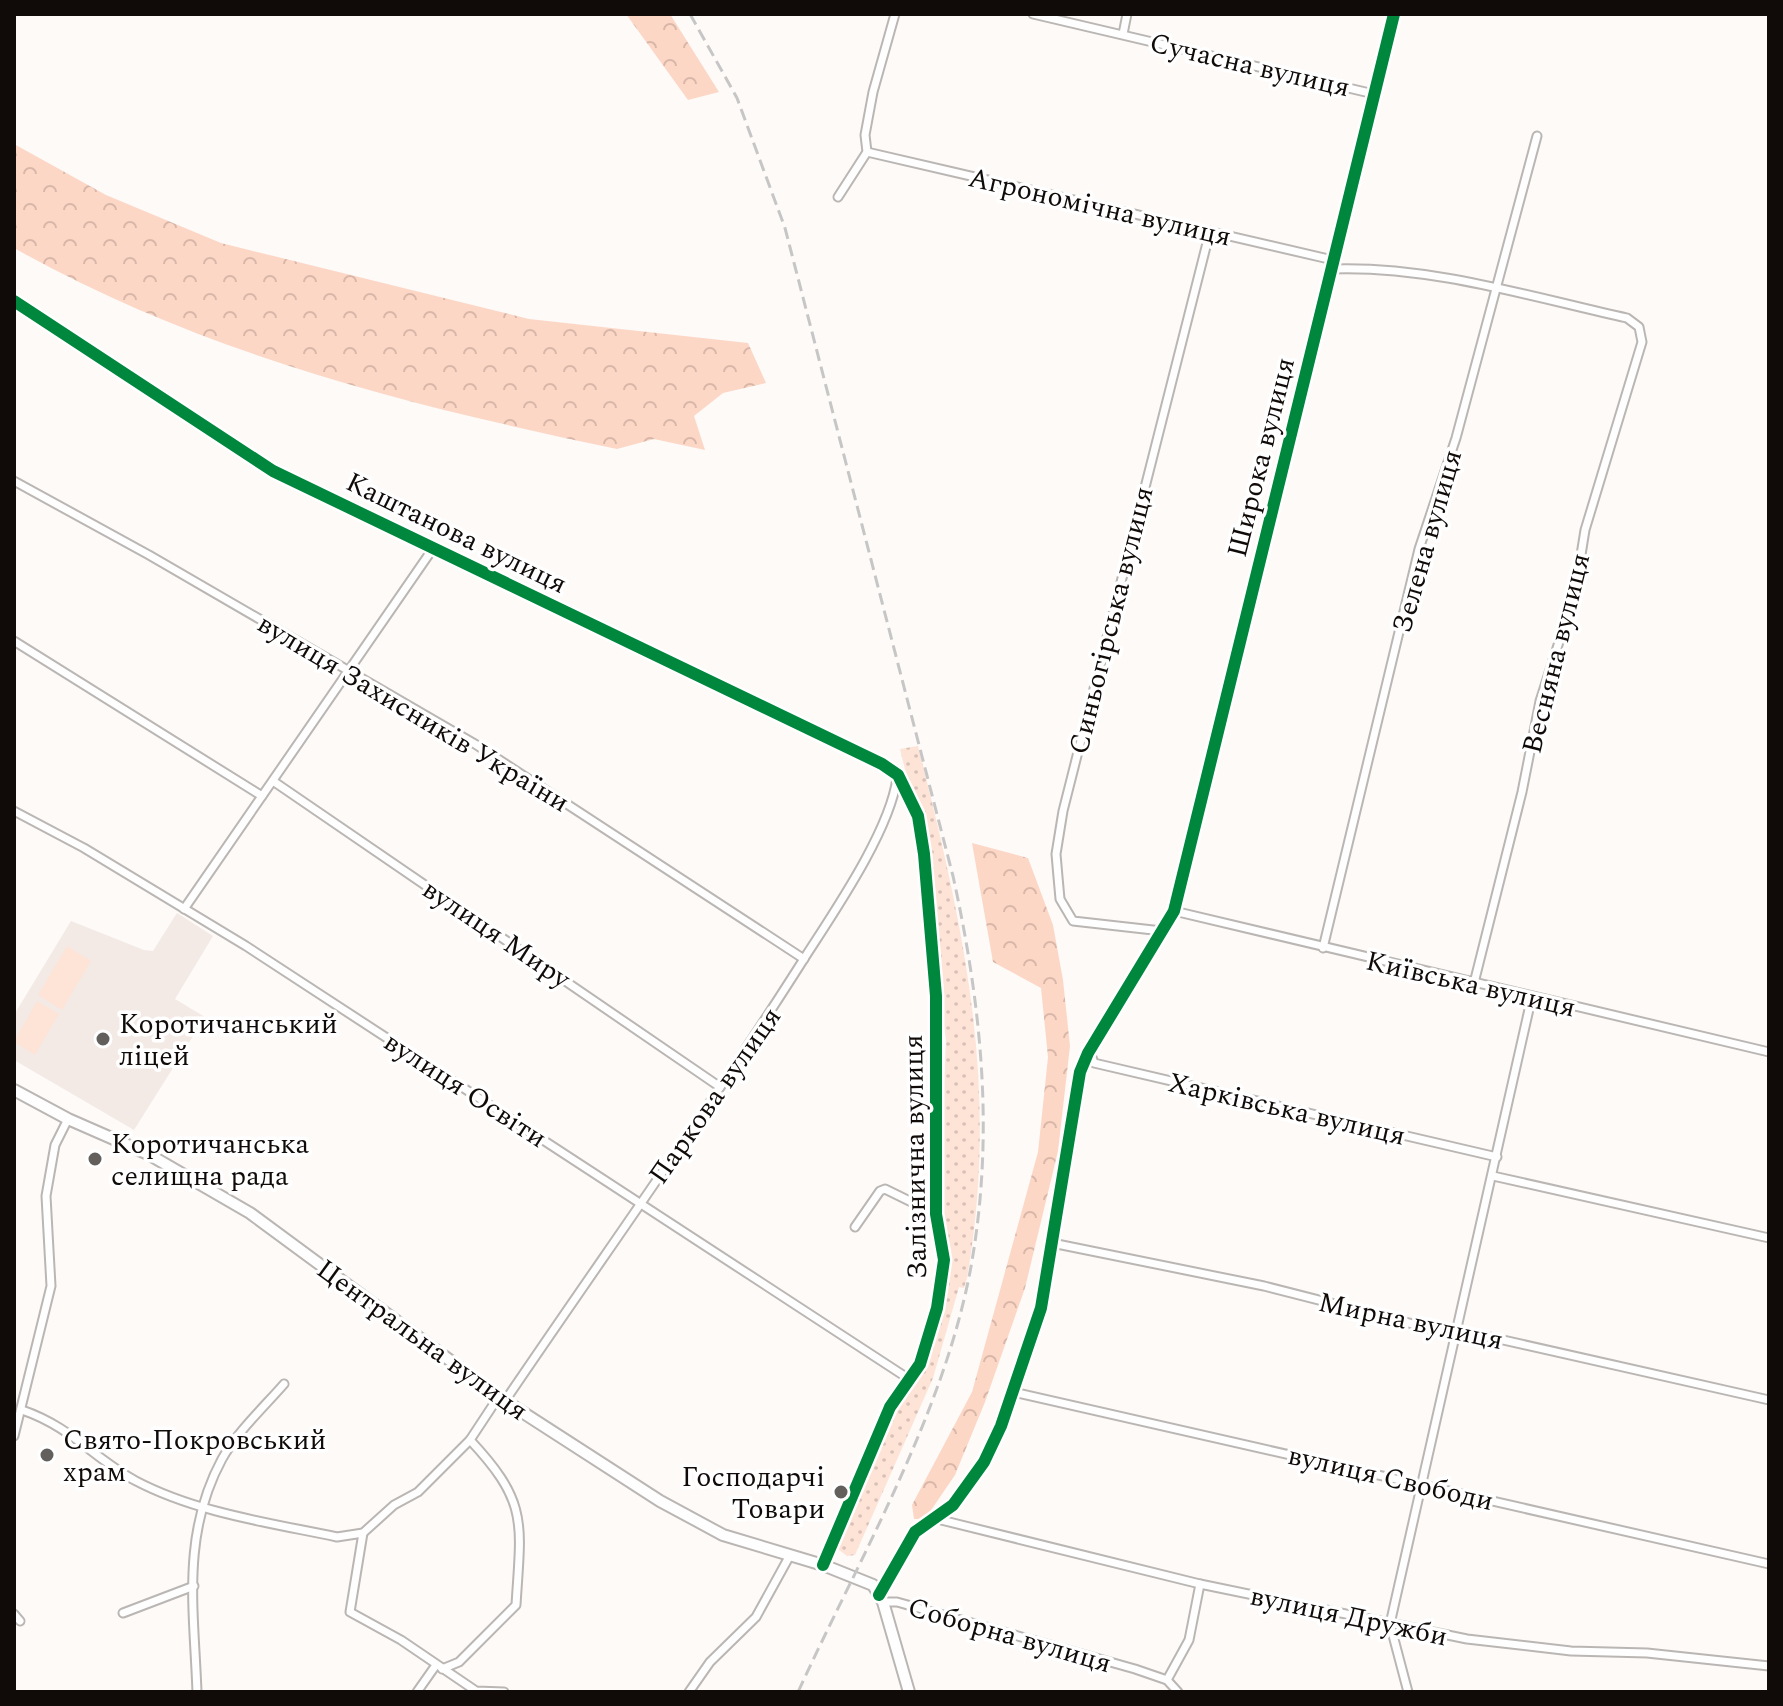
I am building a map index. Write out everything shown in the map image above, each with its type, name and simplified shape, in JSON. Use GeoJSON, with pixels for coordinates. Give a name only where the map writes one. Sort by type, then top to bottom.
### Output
{"type":"FeatureCollection","features":[{"type":"Feature","properties":{"kind":"street"},"geometry":{"type":"LineString","coordinates":[[838,197],[867,152],[865,135],[873,92],[895,14]]}},
{"type":"Feature","properties":{"kind":"street","name":"Сучасна вулиця"},"geometry":{"type":"LineString","coordinates":[[1033,14],[1374,94]]}},
{"type":"Feature","properties":{"kind":"street"},"geometry":{"type":"LineString","coordinates":[[1123,34],[1127,14]]}},
{"type":"Feature","properties":{"kind":"street","name":"Широка вулиця"},"geometry":{"type":"LineString","coordinates":[[881,1598],[915,1532],[953,1505],[984,1462],[1013,1392],[1041,1308],[1062,1193],[1073,1096],[1091,1048],[1174,911],[1394,14]]}},
{"type":"Feature","properties":{"kind":"street","name":"Зелена вулиця"},"geometry":{"type":"LineString","coordinates":[[1323,948],[1419,549],[1456,438],[1537,136]]}},
{"type":"Feature","properties":{"kind":"street","name":"Агрономічна вулиця"},"geometry":{"type":"LineString","coordinates":[[867,152],[1210,231],[1332,264],[1394,270],[1496,289],[1627,318],[1639,327]]}},
{"type":"Feature","properties":{"kind":"street","name":"Синьогірська вулиця"},"geometry":{"type":"LineString","coordinates":[[1162,931],[1073,921],[1060,899],[1056,854],[1109,620],[1210,231]]}},
{"type":"Feature","properties":{"kind":"street","name":"Каштанова вулиця"},"geometry":{"type":"LineString","coordinates":[[14,301],[273,471],[882,764],[898,775]]}},
{"type":"Feature","properties":{"kind":"street","name":"Весняна вулиця"},"geometry":{"type":"LineString","coordinates":[[1474,983],[1522,792],[1540,701],[1575,592],[1585,530],[1642,342],[1639,327]]}},
{"type":"Feature","properties":{"kind":"street","name":"вулиця Захисників України"},"geometry":{"type":"LineString","coordinates":[[14,481],[475,744],[804,959]]}},
{"type":"Feature","properties":{"kind":"street"},"geometry":{"type":"LineString","coordinates":[[184,909],[434,547]]}},
{"type":"Feature","properties":{"kind":"street"},"geometry":{"type":"LineString","coordinates":[[14,641],[262,796]]}},
{"type":"Feature","properties":{"kind":"street","name":"Паркова вулиця"},"geometry":{"type":"LineString","coordinates":[[363,1533],[394,1505],[418,1492],[470,1440],[502,1399],[754,1041],[894,799],[898,775]]}},
{"type":"Feature","properties":{"kind":"street","name":"Залізнична вулиця"},"geometry":{"type":"LineString","coordinates":[[823,1565],[890,1407],[924,1354],[941,1287],[944,1260],[936,1214],[936,996],[924,854],[918,816],[898,775]]}},
{"type":"Feature","properties":{"kind":"street","name":"вулиця Миру"},"geometry":{"type":"LineString","coordinates":[[273,781],[720,1087]]}},
{"type":"Feature","properties":{"kind":"street","name":"вулиця Освіти"},"geometry":{"type":"LineString","coordinates":[[14,811],[84,848],[246,946],[909,1379]]}},
{"type":"Feature","properties":{"kind":"street","name":"Київська вулиця"},"geometry":{"type":"LineString","coordinates":[[1174,911],[1769,1052]]}},
{"type":"Feature","properties":{"kind":"street"},"geometry":{"type":"LineString","coordinates":[[1408,1692],[1390,1624],[1532,996]]}},
{"type":"Feature","properties":{"kind":"street","name":"Харківська вулиця"},"geometry":{"type":"LineString","coordinates":[[1091,1048],[1090,1059],[1094,1063],[1497,1157]]}},
{"type":"Feature","properties":{"kind":"street","name":"Центральна вулиця"},"geometry":{"type":"LineString","coordinates":[[14,1090],[68,1119],[148,1154],[250,1213],[502,1399],[660,1501],[723,1535],[823,1565],[873,1585],[881,1598]]}},
{"type":"Feature","properties":{"kind":"street"},"geometry":{"type":"LineString","coordinates":[[14,1436],[51,1286],[46,1196],[55,1145],[68,1119]]}},
{"type":"Feature","properties":{"kind":"street"},"geometry":{"type":"LineString","coordinates":[[1493,1176],[1769,1238]]}},
{"type":"Feature","properties":{"kind":"street"},"geometry":{"type":"LineString","coordinates":[[855,1227],[882,1189],[936,1214]]}},
{"type":"Feature","properties":{"kind":"street","name":"Мирна вулиця"},"geometry":{"type":"LineString","coordinates":[[1052,1243],[1264,1286],[1456,1335],[1472,1333],[1769,1400]]}},
{"type":"Feature","properties":{"kind":"street"},"geometry":{"type":"LineString","coordinates":[[197,1692],[194,1540],[200,1506],[228,1450],[284,1384]]}},
{"type":"Feature","properties":{"kind":"street","name":"вулиця Свободи"},"geometry":{"type":"LineString","coordinates":[[1013,1392],[1769,1564]]}},
{"type":"Feature","properties":{"kind":"street"},"geometry":{"type":"LineString","coordinates":[[14,1404],[59,1425],[132,1479],[165,1496],[337,1537],[363,1533],[350,1612],[401,1640],[476,1691],[504,1692]]}},
{"type":"Feature","properties":{"kind":"street"},"geometry":{"type":"LineString","coordinates":[[417,1692],[439,1667],[459,1662],[516,1605],[519,1551],[516,1504],[504,1479],[470,1440]]}},
{"type":"Feature","properties":{"kind":"street","name":"вулиця Дружби"},"geometry":{"type":"LineString","coordinates":[[937,1519],[1200,1584],[1467,1639],[1571,1651],[1647,1653],[1769,1666]]}},
{"type":"Feature","properties":{"kind":"street"},"geometry":{"type":"LineString","coordinates":[[689,1692],[710,1662],[756,1617],[789,1557]]}},
{"type":"Feature","properties":{"kind":"street"},"geometry":{"type":"LineString","coordinates":[[1178,1692],[1167,1680],[1189,1640],[1200,1584]]}},
{"type":"Feature","properties":{"kind":"street"},"geometry":{"type":"LineString","coordinates":[[123,1613],[194,1586]]}},
{"type":"Feature","properties":{"kind":"street"},"geometry":{"type":"LineString","coordinates":[[881,1598],[909,1692]]}},
{"type":"Feature","properties":{"kind":"street","name":"Соборна вулиця"},"geometry":{"type":"LineString","coordinates":[[881,1598],[1167,1680]]}},
{"type":"Feature","properties":{"kind":"street"},"geometry":{"type":"LineString","coordinates":[[14,1614],[20,1621]]}},
{"type":"Feature","properties":{"kind":"shaded area"},"geometry":{"type":"Polygon","coordinates":[[[918,746],[950,879],[972,1009],[980,1140],[976,1208],[967,1278],[964,1288],[959,1287],[933,1378],[855,1555],[847,1556],[838,1549],[839,1543],[892,1411],[914,1375],[941,1287],[946,1235],[940,1191],[946,1040],[919,826],[900,749],[918,746]]]}},
{"type":"Feature","properties":{"kind":"shaded area","name":"Коротичанський ліцей"},"geometry":{"type":"Polygon","coordinates":[[[177,913],[213,936],[175,999],[205,1017],[134,1130],[14,1060],[14,1015],[71,921],[153,951],[177,913]]]}},
{"type":"Feature","properties":{"kind":"shaded area"},"geometry":{"type":"Polygon","coordinates":[[[67,946],[91,961],[62,1010],[38,995],[67,946]]]}},
{"type":"Feature","properties":{"kind":"shaded area"},"geometry":{"type":"Polygon","coordinates":[[[37,1001],[59,1014],[35,1055],[14,1042],[37,1001]]]}},
{"type":"Feature","properties":{"kind":"green space"},"geometry":{"type":"Polygon","coordinates":[[[626,14],[670,14],[719,92],[688,100],[626,14]]]}},
{"type":"Feature","properties":{"kind":"green space"},"geometry":{"type":"Polygon","coordinates":[[[14,144],[106,195],[221,243],[529,319],[748,343],[766,383],[723,393],[694,416],[705,450],[654,439],[617,449],[461,414],[308,372],[158,318],[14,248],[14,144]]]}},
{"type":"Feature","properties":{"kind":"green space"},"geometry":{"type":"Polygon","coordinates":[[[972,843],[1028,858],[1053,925],[1070,1046],[1058,1151],[1025,1288],[985,1402],[955,1475],[925,1519],[914,1519],[912,1505],[972,1392],[1038,1152],[1048,1057],[1041,988],[993,962],[972,843]]]}},
{"type":"Feature","properties":{"kind":"railway"},"geometry":{"type":"LineString","coordinates":[[690,14],[737,98],[785,228],[953,876],[971,975],[982,1073],[982,1172],[978,1222],[957,1326],[919,1434],[798,1692]]}},
{"type":"Feature","properties":{"kind":"cycle path"},"geometry":{"type":"LineString","coordinates":[[879,1595],[915,1532],[953,1505],[984,1462],[1001,1426],[1041,1308],[1080,1072],[1088,1053],[1174,911],[1394,14]]}},
{"type":"Feature","properties":{"kind":"cycle path"},"geometry":{"type":"LineString","coordinates":[[14,301],[273,471],[882,764],[898,775],[918,816],[924,854],[936,996],[936,1214],[944,1260],[937,1308],[920,1364],[890,1407],[823,1565]]}},
{"type":"Feature","properties":{"kind":"place","name":"Коротичанський ліцей"},"geometry":{"type":"Point","coordinates":[103,1039]}},
{"type":"Feature","properties":{"kind":"place","name":"Коротичанська селищна рада"},"geometry":{"type":"Point","coordinates":[95,1159]}},
{"type":"Feature","properties":{"kind":"place","name":"Свято-Покровський храм"},"geometry":{"type":"Point","coordinates":[47,1455]}},
{"type":"Feature","properties":{"kind":"place","name":"Господарчі Товари"},"geometry":{"type":"Point","coordinates":[841,1492]}}]}
